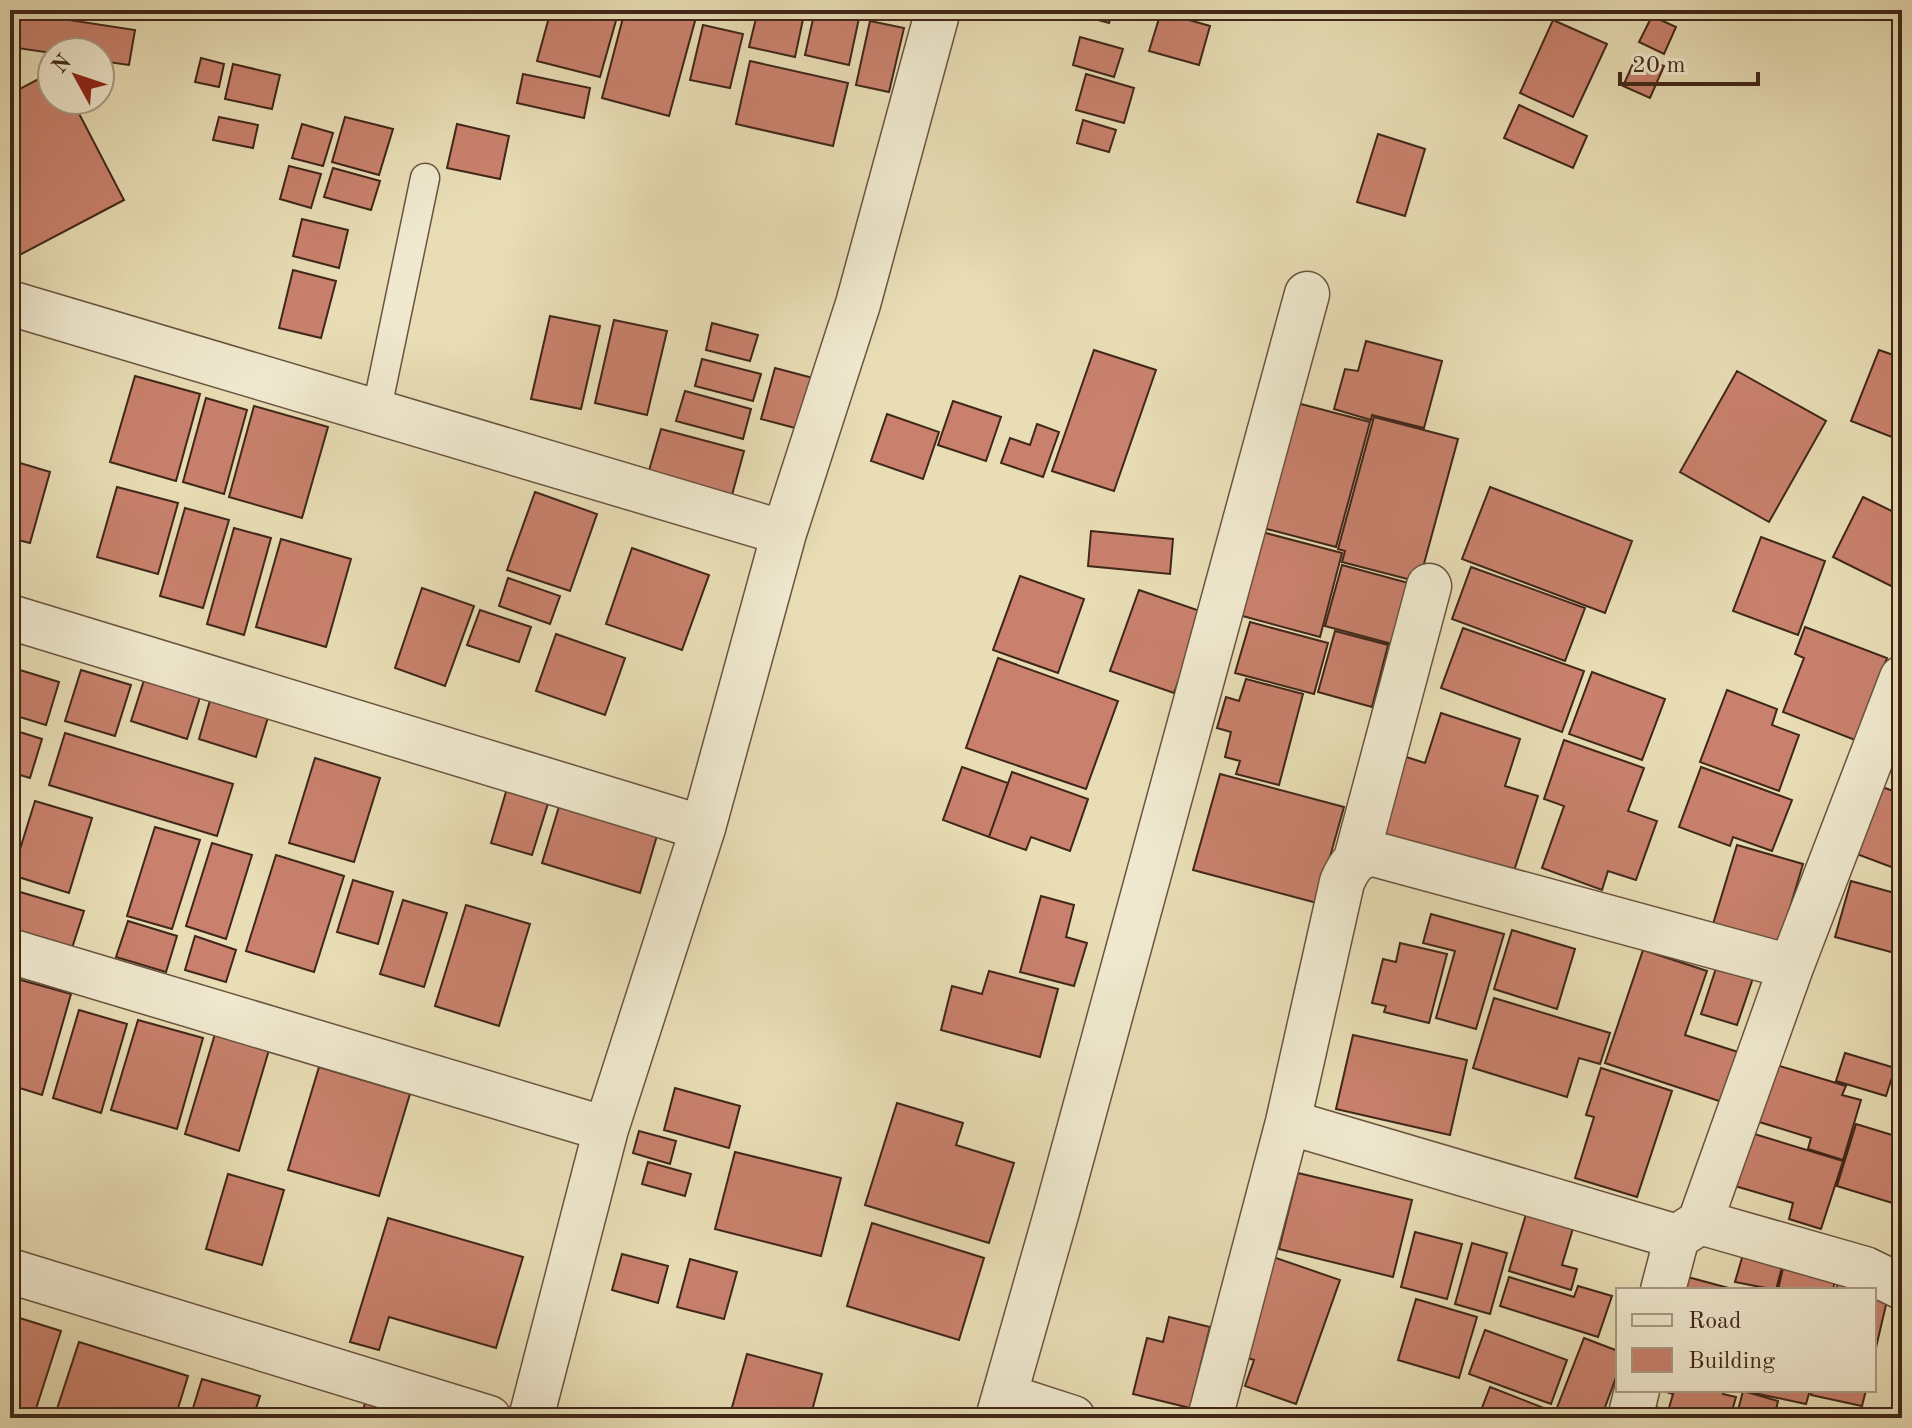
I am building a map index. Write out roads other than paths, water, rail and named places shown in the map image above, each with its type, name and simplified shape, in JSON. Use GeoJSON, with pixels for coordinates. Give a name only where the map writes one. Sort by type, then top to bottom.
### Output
{"type":"FeatureCollection","features":[{"type":"Feature","properties":{"kind":"street"},"geometry":{"type":"LineString","coordinates":[[531,1418],[606,1129],[703,828],[784,533],[858,304],[929,12]]}},
{"type":"Feature","properties":{"kind":"street"},"geometry":{"type":"LineString","coordinates":[[1073,1418],[1001,1407],[1307,294]]}},
{"type":"Feature","properties":{"kind":"street"},"geometry":{"type":"LineString","coordinates":[[10,303],[784,533]]}},
{"type":"Feature","properties":{"kind":"street"},"geometry":{"type":"LineString","coordinates":[[1356,859],[1429,586]]}},
{"type":"Feature","properties":{"kind":"street"},"geometry":{"type":"LineString","coordinates":[[10,617],[703,828]]}},
{"type":"Feature","properties":{"kind":"street"},"geometry":{"type":"LineString","coordinates":[[1664,1288],[1902,678]]}},
{"type":"Feature","properties":{"kind":"street"},"geometry":{"type":"LineString","coordinates":[[1219,1416],[1342,882],[1347,869],[1356,859],[1364,854],[1374,854],[1791,967]]}},
{"type":"Feature","properties":{"kind":"street"},"geometry":{"type":"LineString","coordinates":[[10,951],[606,1129]]}},
{"type":"Feature","properties":{"kind":"street"},"geometry":{"type":"LineString","coordinates":[[1288,1122],[1688,1230],[1865,1269],[1902,1287]]}},
{"type":"Feature","properties":{"kind":"street"},"geometry":{"type":"LineString","coordinates":[[10,1271],[489,1418]]}},
{"type":"Feature","properties":{"kind":"street"},"geometry":{"type":"LineString","coordinates":[[1630,1418],[1636,1392]]}},
{"type":"Feature","properties":{"kind":"lane"},"geometry":{"type":"LineString","coordinates":[[376,413],[425,178]]}}]}
